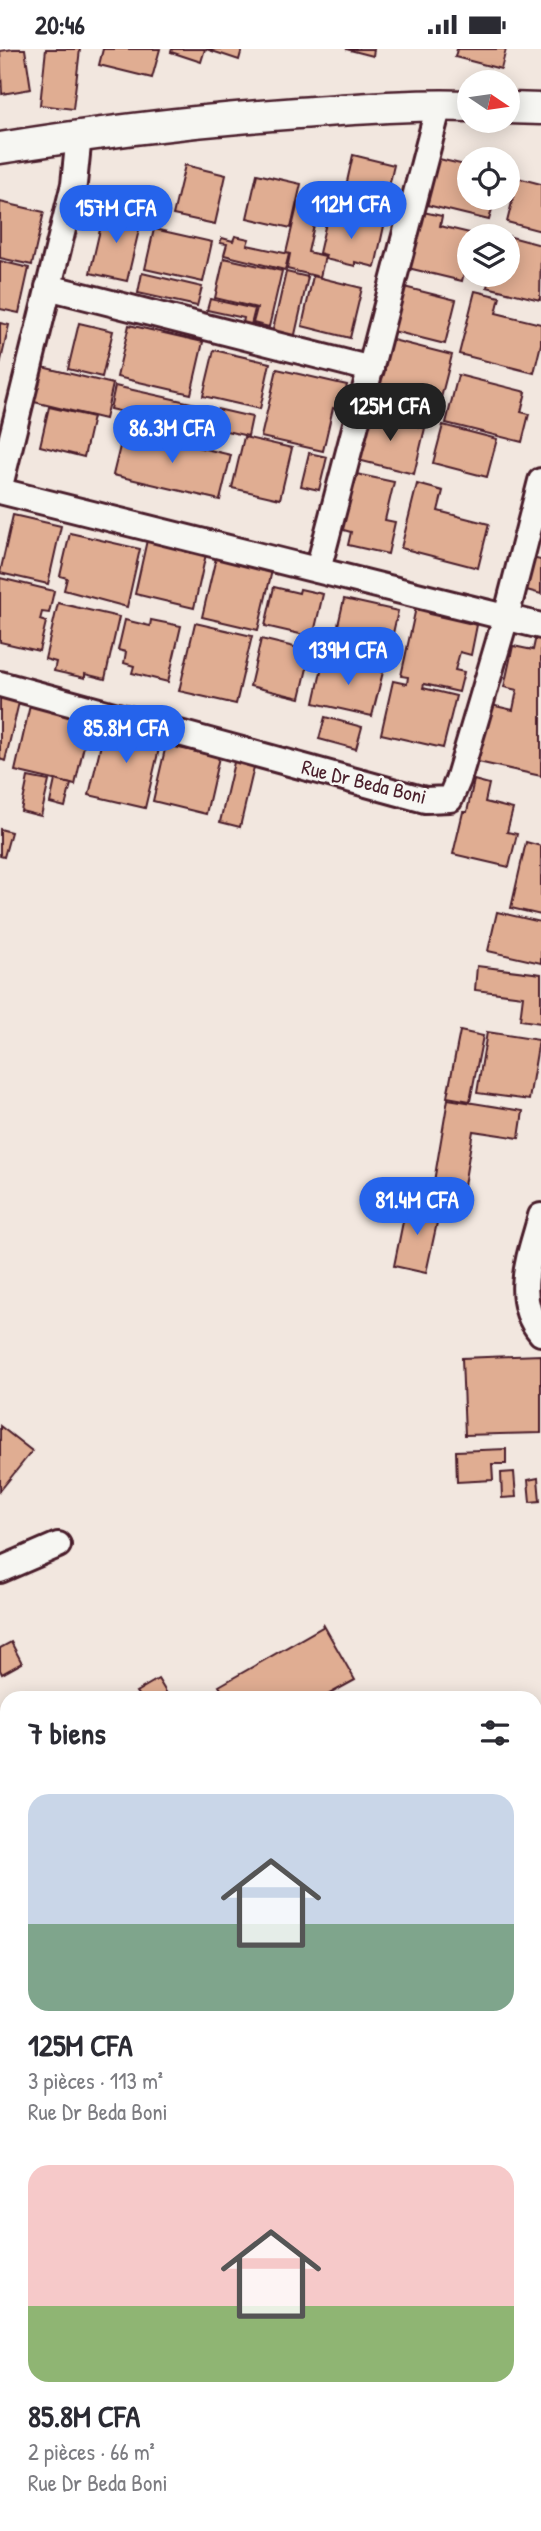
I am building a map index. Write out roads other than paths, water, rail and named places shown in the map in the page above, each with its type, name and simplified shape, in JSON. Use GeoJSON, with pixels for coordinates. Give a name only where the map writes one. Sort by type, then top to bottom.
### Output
{"type":"FeatureCollection","features":[{"type":"Feature","properties":{"kind":"street"},"geometry":{"type":"LineString","coordinates":[[318,569],[439,105]]}},
{"type":"Feature","properties":{"kind":"street"},"geometry":{"type":"LineString","coordinates":[[0,148],[79,135],[264,115],[457,106]]}},
{"type":"Feature","properties":{"kind":"street"},"geometry":{"type":"LineString","coordinates":[[520,108],[541,109]]}},
{"type":"Feature","properties":{"kind":"street"},"geometry":{"type":"LineString","coordinates":[[79,135],[74,184],[47,286],[0,488],[541,626]]}},
{"type":"Feature","properties":{"kind":"street"},"geometry":{"type":"LineString","coordinates":[[47,286],[371,369]]}},
{"type":"Feature","properties":{"kind":"street","name":"Rue Dr Beda Boni"},"geometry":{"type":"LineString","coordinates":[[0,684],[425,800],[450,799],[506,617],[541,481]]}},
{"type":"Feature","properties":{"kind":"street"},"geometry":{"type":"LineString","coordinates":[[541,1216],[524,1280],[526,1299],[536,1328],[541,1333]]}},
{"type":"Feature","properties":{"kind":"street"},"geometry":{"type":"LineString","coordinates":[[0,1570],[58,1545]]}}]}
